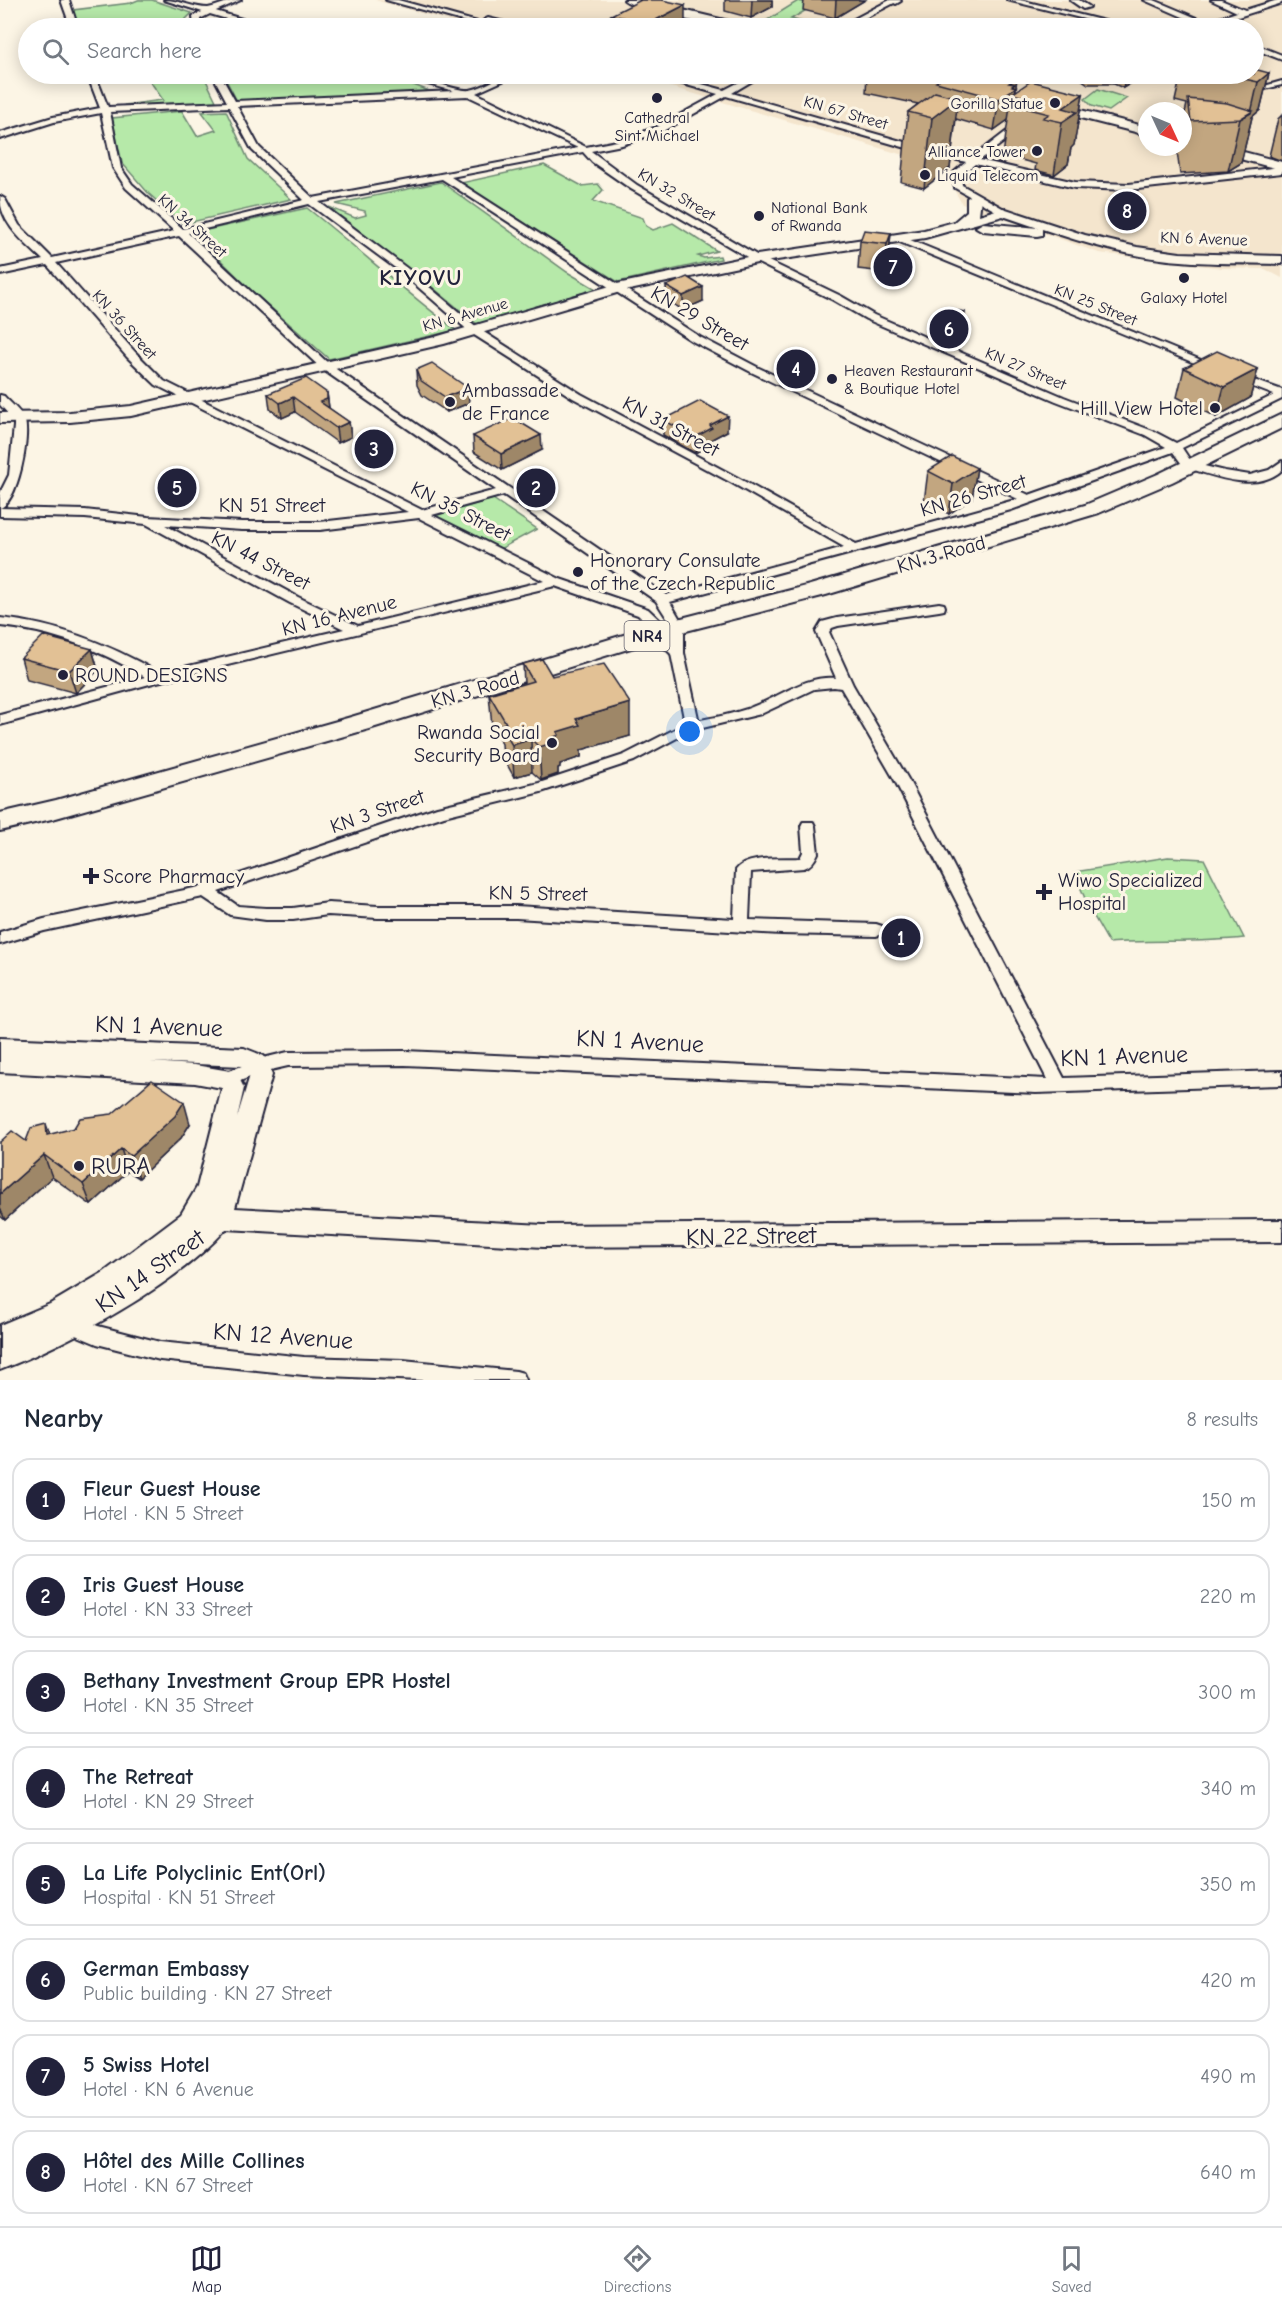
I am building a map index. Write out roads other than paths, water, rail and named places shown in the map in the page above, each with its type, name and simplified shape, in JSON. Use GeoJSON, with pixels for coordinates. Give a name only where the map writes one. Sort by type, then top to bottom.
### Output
{"type":"FeatureCollection","features":[{"type":"Feature","properties":{"kind":"highway","name":"KN 3 Road"},"geometry":{"type":"LineString","coordinates":[[0,822],[56,809],[360,723],[673,640],[818,590],[1092,509],[1182,456],[1282,420]]}},
{"type":"Feature","properties":{"kind":"highway","name":"KN 3 Road"},"geometry":{"type":"LineString","coordinates":[[0,834],[58,821],[229,773],[673,640],[1098,518],[1173,490],[1215,471],[1282,435]]}},
{"type":"Feature","properties":{"kind":"main road"},"geometry":{"type":"LineString","coordinates":[[629,0],[694,18]]}},
{"type":"Feature","properties":{"kind":"main road"},"geometry":{"type":"LineString","coordinates":[[1044,106],[1138,129]]}},
{"type":"Feature","properties":{"kind":"main road"},"geometry":{"type":"LineString","coordinates":[[1192,142],[1282,166]]}},
{"type":"Feature","properties":{"kind":"main road"},"geometry":{"type":"LineString","coordinates":[[960,223],[974,212],[974,198]]}},
{"type":"Feature","properties":{"kind":"main road","name":"KN 6 Avenue"},"geometry":{"type":"LineString","coordinates":[[939,231],[1003,212],[1081,238],[1169,255],[1282,260]]}},
{"type":"Feature","properties":{"kind":"main road","name":"KN 6 Avenue"},"geometry":{"type":"LineString","coordinates":[[0,418],[101,416],[326,367],[475,331],[617,288],[757,259],[939,231],[1008,224],[1022,219]]}},
{"type":"Feature","properties":{"kind":"main road"},"geometry":{"type":"LineString","coordinates":[[983,227],[1081,238]]}},
{"type":"Feature","properties":{"kind":"street"},"geometry":{"type":"LineString","coordinates":[[65,0],[71,18]]}},
{"type":"Feature","properties":{"kind":"street"},"geometry":{"type":"LineString","coordinates":[[169,0],[231,18]]}},
{"type":"Feature","properties":{"kind":"street"},"geometry":{"type":"LineString","coordinates":[[196,18],[236,0]]}},
{"type":"Feature","properties":{"kind":"street"},"geometry":{"type":"LineString","coordinates":[[390,0],[458,18]]}},
{"type":"Feature","properties":{"kind":"street"},"geometry":{"type":"LineString","coordinates":[[414,0],[481,18]]}},
{"type":"Feature","properties":{"kind":"street"},"geometry":{"type":"LineString","coordinates":[[861,18],[896,0]]}},
{"type":"Feature","properties":{"kind":"street"},"geometry":{"type":"LineString","coordinates":[[1011,0],[1087,18]]}},
{"type":"Feature","properties":{"kind":"street"},"geometry":{"type":"LineString","coordinates":[[1074,0],[1086,7]]}},
{"type":"Feature","properties":{"kind":"street"},"geometry":{"type":"LineString","coordinates":[[1148,0],[1190,18]]}},
{"type":"Feature","properties":{"kind":"street"},"geometry":{"type":"LineString","coordinates":[[1215,0],[1245,13]]}},
{"type":"Feature","properties":{"kind":"street"},"geometry":{"type":"LineString","coordinates":[[1229,18],[1282,1]]}},
{"type":"Feature","properties":{"kind":"street"},"geometry":{"type":"LineString","coordinates":[[622,18],[647,5]]}},
{"type":"Feature","properties":{"kind":"street"},"geometry":{"type":"LineString","coordinates":[[1264,50],[1282,58]]}},
{"type":"Feature","properties":{"kind":"street"},"geometry":{"type":"LineString","coordinates":[[1265,87],[1282,83]]}},
{"type":"Feature","properties":{"kind":"street","name":"KN 34 Street"},"geometry":{"type":"LineString","coordinates":[[95,84],[105,110],[117,168],[129,186],[326,367],[663,600]]}},
{"type":"Feature","properties":{"kind":"street","name":"KN 31 Street"},"geometry":{"type":"LineString","coordinates":[[221,84],[255,148],[311,201],[405,271],[475,331],[586,401],[746,486],[854,548]]}},
{"type":"Feature","properties":{"kind":"street","name":"KN 32 Street"},"geometry":{"type":"LineString","coordinates":[[437,84],[469,93],[586,150],[595,160],[634,186],[757,259]]}},
{"type":"Feature","properties":{"kind":"street"},"geometry":{"type":"LineString","coordinates":[[0,136],[53,120],[105,110],[469,93],[490,84]]}},
{"type":"Feature","properties":{"kind":"street","name":"KN 67 Street"},"geometry":{"type":"LineString","coordinates":[[700,84],[730,91]]}},
{"type":"Feature","properties":{"kind":"street","name":"KN 67 Street"},"geometry":{"type":"LineString","coordinates":[[708,84],[909,143],[1065,184],[1108,187],[1282,170]]}},
{"type":"Feature","properties":{"kind":"street"},"geometry":{"type":"LineString","coordinates":[[0,272],[311,201],[446,178],[586,150],[646,135],[742,84]]}},
{"type":"Feature","properties":{"kind":"street"},"geometry":{"type":"LineString","coordinates":[[1003,212],[974,198],[958,186],[956,180],[958,170],[1028,119]]}},
{"type":"Feature","properties":{"kind":"street","name":"KN 29 Street"},"geometry":{"type":"LineString","coordinates":[[446,178],[617,288],[635,302],[734,360],[1028,499]]}},
{"type":"Feature","properties":{"kind":"street","name":"KN 36 Street"},"geometry":{"type":"LineString","coordinates":[[0,199],[19,233],[50,262],[133,359],[160,383],[186,398]]}},
{"type":"Feature","properties":{"kind":"street","name":"KN 25 Street"},"geometry":{"type":"LineString","coordinates":[[900,238],[1282,395]]}},
{"type":"Feature","properties":{"kind":"street","name":"KN 27 Street"},"geometry":{"type":"LineString","coordinates":[[757,259],[881,322],[1215,471],[1236,478],[1256,477],[1269,475],[1282,464]]}},
{"type":"Feature","properties":{"kind":"street","name":"KN 26 Street"},"geometry":{"type":"LineString","coordinates":[[663,600],[1182,456],[1282,395]]}},
{"type":"Feature","properties":{"kind":"street"},"geometry":{"type":"LineString","coordinates":[[0,398],[19,419],[21,426],[15,475],[0,506]]}},
{"type":"Feature","properties":{"kind":"street","name":"KN 35 Street"},"geometry":{"type":"LineString","coordinates":[[186,398],[556,582]]}},
{"type":"Feature","properties":{"kind":"street","name":"KN 51 Street"},"geometry":{"type":"LineString","coordinates":[[0,512],[85,514],[148,521],[320,526],[422,514],[505,491]]}},
{"type":"Feature","properties":{"kind":"street","name":"KN 44 Street"},"geometry":{"type":"LineString","coordinates":[[148,521],[265,585],[357,630]]}},
{"type":"Feature","properties":{"kind":"street"},"geometry":{"type":"LineString","coordinates":[[556,582],[634,608],[650,617],[673,640]]}},
{"type":"Feature","properties":{"kind":"street","name":"KN 16 Avenue"},"geometry":{"type":"LineString","coordinates":[[0,720],[157,678],[556,582]]}},
{"type":"Feature","properties":{"kind":"street"},"geometry":{"type":"LineString","coordinates":[[663,600],[691,718],[688,727]]}},
{"type":"Feature","properties":{"kind":"street"},"geometry":{"type":"LineString","coordinates":[[939,607],[827,625],[822,632],[846,685],[901,779],[1059,1085]]}},
{"type":"Feature","properties":{"kind":"street"},"geometry":{"type":"LineString","coordinates":[[0,622],[31,626],[97,647],[130,661],[157,678]]}},
{"type":"Feature","properties":{"kind":"street","name":"KN 3 Street"},"geometry":{"type":"LineString","coordinates":[[0,938],[44,925],[204,891],[442,811],[541,787],[629,758],[688,727],[757,711],[808,685],[831,680],[846,685]]}},
{"type":"Feature","properties":{"kind":"street"},"geometry":{"type":"LineString","coordinates":[[741,925],[744,870],[749,866],[804,863],[811,853],[808,826]]}},
{"type":"Feature","properties":{"kind":"street","name":"KN 5 Street"},"geometry":{"type":"LineString","coordinates":[[204,891],[235,910],[266,914],[293,914],[328,909],[378,912],[516,912],[876,930]]}},
{"type":"Feature","properties":{"kind":"street","name":"KN 1 Avenue"},"geometry":{"type":"LineString","coordinates":[[0,1047],[244,1057],[259,1066],[288,1059],[405,1058],[1059,1085],[1282,1078]]}},
{"type":"Feature","properties":{"kind":"street"},"geometry":{"type":"LineString","coordinates":[[0,1064],[195,1074],[228,1079],[259,1066]]}},
{"type":"Feature","properties":{"kind":"street","name":"KN 14 Street"},"geometry":{"type":"LineString","coordinates":[[0,1337],[63,1320],[122,1295],[193,1246],[208,1216],[261,1075],[259,1066]]}},
{"type":"Feature","properties":{"kind":"street","name":"KN 14 Street"},"geometry":{"type":"LineString","coordinates":[[208,1216],[208,1189],[233,1088],[228,1079]]}},
{"type":"Feature","properties":{"kind":"street","name":"KN 22 Street"},"geometry":{"type":"LineString","coordinates":[[208,1216],[392,1229],[566,1236],[693,1237],[1282,1231]]}},
{"type":"Feature","properties":{"kind":"street","name":"KN 14 Street"},"geometry":{"type":"LineString","coordinates":[[0,1358],[63,1320]]}},
{"type":"Feature","properties":{"kind":"street","name":"KN 12 Avenue"},"geometry":{"type":"LineString","coordinates":[[63,1320],[135,1346],[235,1360],[304,1366],[403,1369],[516,1380]]}},
{"type":"Feature","properties":{"kind":"place","name":"Cathedral Sint Michael"},"geometry":{"type":"Point","coordinates":[657,98]}},
{"type":"Feature","properties":{"kind":"place","name":"Gorilla Statue"},"geometry":{"type":"Point","coordinates":[1055,103]}},
{"type":"Feature","properties":{"kind":"place","name":"Alliance Tower"},"geometry":{"type":"Point","coordinates":[1037,151]}},
{"type":"Feature","properties":{"kind":"place","name":"Liquid Telecom"},"geometry":{"type":"Point","coordinates":[925,175]}},
{"type":"Feature","properties":{"kind":"place","name":"Hôtel des Mille Collines"},"geometry":{"type":"Point","coordinates":[1127,211]}},
{"type":"Feature","properties":{"kind":"place","name":"National Bank of Rwanda"},"geometry":{"type":"Point","coordinates":[759,216]}},
{"type":"Feature","properties":{"kind":"place","name":"5 Swiss Hotel"},"geometry":{"type":"Point","coordinates":[893,267]}},
{"type":"Feature","properties":{"kind":"place","name":"Galaxy Hotel"},"geometry":{"type":"Point","coordinates":[1184,278]}},
{"type":"Feature","properties":{"kind":"place","name":"German Embassy"},"geometry":{"type":"Point","coordinates":[949,329]}},
{"type":"Feature","properties":{"kind":"place","name":"The Retreat"},"geometry":{"type":"Point","coordinates":[796,369]}},
{"type":"Feature","properties":{"kind":"place","name":"Heaven Restaurant & Boutique Hotel"},"geometry":{"type":"Point","coordinates":[832,379]}},
{"type":"Feature","properties":{"kind":"place","name":"Ambassade de France"},"geometry":{"type":"Point","coordinates":[450,402]}},
{"type":"Feature","properties":{"kind":"place","name":"Hill View Hotel"},"geometry":{"type":"Point","coordinates":[1215,408]}},
{"type":"Feature","properties":{"kind":"place","name":"Bethany Investment Group EPR Hostel"},"geometry":{"type":"Point","coordinates":[374,449]}},
{"type":"Feature","properties":{"kind":"place","name":"La Life Polyclinic Ent(Orl)"},"geometry":{"type":"Point","coordinates":[177,488]}},
{"type":"Feature","properties":{"kind":"place","name":"Iris Guest House"},"geometry":{"type":"Point","coordinates":[536,488]}},
{"type":"Feature","properties":{"kind":"place","name":"Honorary Consulate of the Czech Republic"},"geometry":{"type":"Point","coordinates":[578,572]}},
{"type":"Feature","properties":{"kind":"place","name":"ROUND DESIGNS"},"geometry":{"type":"Point","coordinates":[63,675]}},
{"type":"Feature","properties":{"kind":"place","name":"Rwanda Social Security Board"},"geometry":{"type":"Point","coordinates":[552,743]}},
{"type":"Feature","properties":{"kind":"place","name":"Score Pharmacy"},"geometry":{"type":"Point","coordinates":[91,876]}},
{"type":"Feature","properties":{"kind":"place","name":"Wiwo Specialized Hospital"},"geometry":{"type":"Point","coordinates":[1044,892]}},
{"type":"Feature","properties":{"kind":"place","name":"Fleur Guest House"},"geometry":{"type":"Point","coordinates":[901,938]}},
{"type":"Feature","properties":{"kind":"place","name":"RURA"},"geometry":{"type":"Point","coordinates":[79,1166]}},
{"type":"Feature","properties":{"kind":"district","name":"KIYOVU"},"geometry":{"type":"Point","coordinates":[421,277]}}]}
